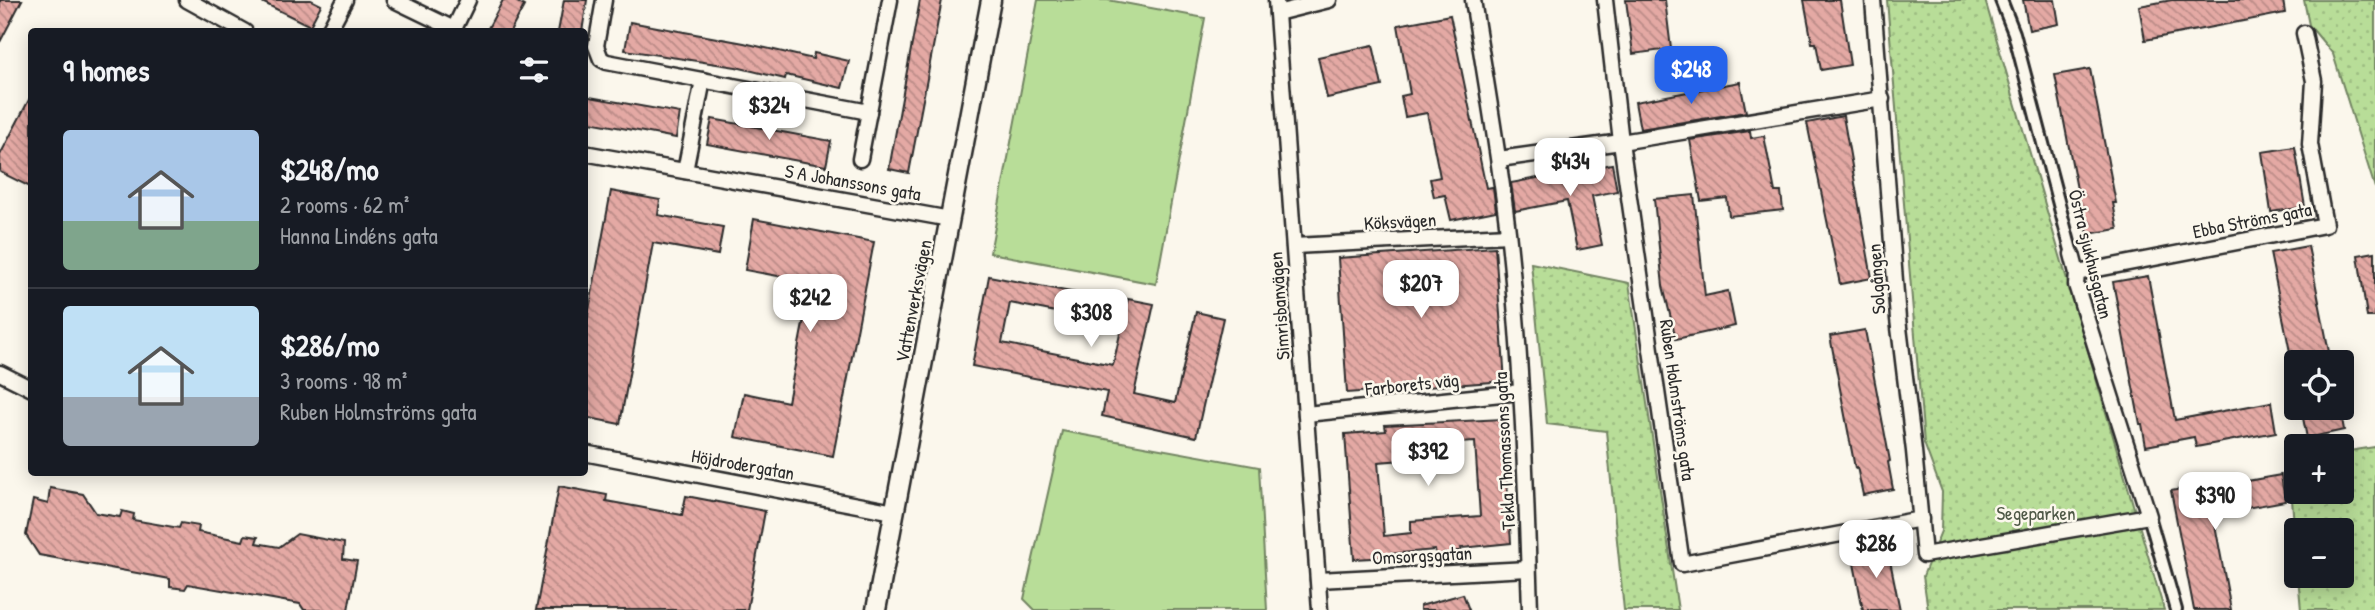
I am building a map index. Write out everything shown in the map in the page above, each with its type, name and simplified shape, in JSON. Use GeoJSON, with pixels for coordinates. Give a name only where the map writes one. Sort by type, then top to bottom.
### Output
{"type":"FeatureCollection","features":[{"type":"Feature","properties":{"kind":"street"},"geometry":{"type":"LineString","coordinates":[[187,0],[239,28]]}},
{"type":"Feature","properties":{"kind":"street"},"geometry":{"type":"LineString","coordinates":[[330,28],[345,0]]}},
{"type":"Feature","properties":{"kind":"street"},"geometry":{"type":"LineString","coordinates":[[394,0],[452,28]]}},
{"type":"Feature","properties":{"kind":"street"},"geometry":{"type":"LineString","coordinates":[[454,28],[468,0]]}},
{"type":"Feature","properties":{"kind":"street"},"geometry":{"type":"LineString","coordinates":[[604,0],[597,46],[601,59],[607,62],[869,112]]}},
{"type":"Feature","properties":{"kind":"street"},"geometry":{"type":"LineString","coordinates":[[860,159],[890,0]]}},
{"type":"Feature","properties":{"kind":"street","name":"Vattenverksvägen"},"geometry":{"type":"LineString","coordinates":[[876,610],[991,0]]}},
{"type":"Feature","properties":{"kind":"street"},"geometry":{"type":"LineString","coordinates":[[1276,7],[1329,0]]}},
{"type":"Feature","properties":{"kind":"street","name":"Tekla Thomassons gata"},"geometry":{"type":"LineString","coordinates":[[1473,0],[1499,159],[1508,235],[1521,393],[1530,610]]}},
{"type":"Feature","properties":{"kind":"street","name":"Ruben Holmströms gata"},"geometry":{"type":"LineString","coordinates":[[1605,0],[1621,142],[1682,565],[1921,519]]}},
{"type":"Feature","properties":{"kind":"street","name":"Solgången"},"geometry":{"type":"LineString","coordinates":[[1873,0],[1898,319],[1924,555],[2149,516]]}},
{"type":"Feature","properties":{"kind":"street","name":"Östra sjukhusgatan"},"geometry":{"type":"LineString","coordinates":[[2001,0],[2014,33],[2077,273],[2076,285],[2149,516]]}},
{"type":"Feature","properties":{"kind":"street","name":"Simrisbanvägen"},"geometry":{"type":"LineString","coordinates":[[1276,7],[1320,610]]}},
{"type":"Feature","properties":{"kind":"street","name":"Ebba Ströms gata"},"geometry":{"type":"LineString","coordinates":[[2077,273],[2326,225],[2309,144],[2314,81],[2304,33]]}},
{"type":"Feature","properties":{"kind":"street"},"geometry":{"type":"LineString","coordinates":[[685,171],[703,80]]}},
{"type":"Feature","properties":{"kind":"street"},"geometry":{"type":"LineString","coordinates":[[1499,159],[1882,99]]}},
{"type":"Feature","properties":{"kind":"street","name":"S A Johanssons gata"},"geometry":{"type":"LineString","coordinates":[[588,154],[950,219]]}},
{"type":"Feature","properties":{"kind":"street","name":"Köksvägen"},"geometry":{"type":"LineString","coordinates":[[1294,246],[1508,235]]}},
{"type":"Feature","properties":{"kind":"street"},"geometry":{"type":"LineString","coordinates":[[0,373],[28,388]]}},
{"type":"Feature","properties":{"kind":"street","name":"Farborets väg"},"geometry":{"type":"LineString","coordinates":[[1306,414],[1521,393]]}},
{"type":"Feature","properties":{"kind":"street","name":"Höjdrodergatan"},"geometry":{"type":"LineString","coordinates":[[588,454],[894,512]]}},
{"type":"Feature","properties":{"kind":"street"},"geometry":{"type":"LineString","coordinates":[[2149,516],[2176,610]]}},
{"type":"Feature","properties":{"kind":"street","name":"Omsorgsgatan"},"geometry":{"type":"LineString","coordinates":[[1318,580],[1528,569]]}},
{"type":"Feature","properties":{"kind":"green space"},"geometry":{"type":"Polygon","coordinates":[[[1038,0],[1108,0],[1205,18],[1156,284],[990,253],[1038,0]]]}},
{"type":"Feature","properties":{"kind":"green space","name":"Segeparken"},"geometry":{"type":"Polygon","coordinates":[[[1887,0],[1985,0],[2164,610],[1928,610],[1923,576],[1941,531],[1942,492],[1924,443],[1887,0]]]}},
{"type":"Feature","properties":{"kind":"green space"},"geometry":{"type":"Polygon","coordinates":[[[2304,0],[2375,0],[2375,188],[2333,54],[2309,25],[2304,0]]]}},
{"type":"Feature","properties":{"kind":"green space"},"geometry":{"type":"Polygon","coordinates":[[[1531,263],[1629,283],[1678,610],[1624,610],[1606,431],[1547,424],[1531,263]]]}},
{"type":"Feature","properties":{"kind":"green space"},"geometry":{"type":"Polygon","coordinates":[[[1062,431],[1259,467],[1267,610],[1035,610],[1024,599],[1062,431]]]}},
{"type":"Feature","properties":{"kind":"green space"},"geometry":{"type":"Polygon","coordinates":[[[2375,447],[2375,610],[2301,610],[2299,588],[2354,588],[2354,518],[2293,518],[2292,504],[2354,504],[2354,450],[2375,447]]]}},
{"type":"Feature","properties":{"kind":"building"},"geometry":{"type":"Polygon","coordinates":[[[0,0],[22,0],[0,42],[0,0]]]}},
{"type":"Feature","properties":{"kind":"building"},"geometry":{"type":"Polygon","coordinates":[[[258,0],[311,0],[321,5],[310,26],[258,0]]]}},
{"type":"Feature","properties":{"kind":"building"},"geometry":{"type":"Polygon","coordinates":[[[503,0],[514,0],[524,6],[512,28],[488,28],[503,0]]]}},
{"type":"Feature","properties":{"kind":"building"},"geometry":{"type":"Polygon","coordinates":[[[564,0],[587,0],[583,28],[559,28],[564,0]]]}},
{"type":"Feature","properties":{"kind":"building"},"geometry":{"type":"Polygon","coordinates":[[[920,0],[942,0],[909,173],[889,169],[920,0]]]}},
{"type":"Feature","properties":{"kind":"building"},"geometry":{"type":"Polygon","coordinates":[[[1626,0],[1665,0],[1671,49],[1633,54],[1626,0]]]}},
{"type":"Feature","properties":{"kind":"building"},"geometry":{"type":"Polygon","coordinates":[[[1804,0],[1840,0],[1850,65],[1821,70],[1816,43],[1812,43],[1804,0]]]}},
{"type":"Feature","properties":{"kind":"building"},"geometry":{"type":"Polygon","coordinates":[[[2023,0],[2055,0],[2059,24],[2029,30],[2023,0]]]}},
{"type":"Feature","properties":{"kind":"building"},"geometry":{"type":"Polygon","coordinates":[[[2172,0],[2283,0],[2285,13],[2145,40],[2139,6],[2172,0]]]}},
{"type":"Feature","properties":{"kind":"building"},"geometry":{"type":"Polygon","coordinates":[[[1450,15],[1486,188],[1493,187],[1496,211],[1451,220],[1445,195],[1434,197],[1430,179],[1440,177],[1427,113],[1405,117],[1401,96],[1410,94],[1398,25],[1450,15]]]}},
{"type":"Feature","properties":{"kind":"building"},"geometry":{"type":"Polygon","coordinates":[[[630,22],[813,59],[814,53],[849,61],[842,88],[786,75],[785,79],[736,67],[625,50],[630,22]]]}},
{"type":"Feature","properties":{"kind":"building"},"geometry":{"type":"Polygon","coordinates":[[[1373,45],[1382,86],[1327,98],[1318,57],[1373,45]]]}},
{"type":"Feature","properties":{"kind":"building"},"geometry":{"type":"Polygon","coordinates":[[[2090,69],[2116,203],[2113,203],[2118,229],[2088,234],[2055,75],[2090,69]]]}},
{"type":"Feature","properties":{"kind":"building"},"geometry":{"type":"Polygon","coordinates":[[[1740,82],[1746,112],[1640,129],[1635,102],[1740,82]]]}},
{"type":"Feature","properties":{"kind":"building"},"geometry":{"type":"Polygon","coordinates":[[[588,97],[680,113],[676,138],[588,122],[588,97]]]}},
{"type":"Feature","properties":{"kind":"building"},"geometry":{"type":"Polygon","coordinates":[[[28,102],[28,186],[0,172],[0,155],[28,102]]]}},
{"type":"Feature","properties":{"kind":"building"},"geometry":{"type":"Polygon","coordinates":[[[1843,116],[1872,278],[1840,284],[1807,123],[1843,116]]]}},
{"type":"Feature","properties":{"kind":"building"},"geometry":{"type":"Polygon","coordinates":[[[712,119],[831,141],[826,166],[707,144],[712,119]]]}},
{"type":"Feature","properties":{"kind":"building"},"geometry":{"type":"Polygon","coordinates":[[[1750,131],[1751,138],[1764,136],[1775,192],[1781,192],[1783,210],[1729,216],[1727,198],[1701,201],[1690,140],[1750,131]]]}},
{"type":"Feature","properties":{"kind":"building"},"geometry":{"type":"Polygon","coordinates":[[[2295,147],[2305,207],[2271,212],[2262,152],[2295,147]]]}},
{"type":"Feature","properties":{"kind":"building"},"geometry":{"type":"Polygon","coordinates":[[[1612,164],[1617,191],[1592,196],[1602,245],[1577,250],[1567,201],[1515,211],[1511,183],[1612,164]]]}},
{"type":"Feature","properties":{"kind":"building"},"geometry":{"type":"Polygon","coordinates":[[[611,191],[660,200],[658,215],[723,227],[718,255],[653,243],[620,424],[588,418],[588,315],[611,191]]]}},
{"type":"Feature","properties":{"kind":"building"},"geometry":{"type":"Polygon","coordinates":[[[1694,195],[1705,296],[1728,291],[1735,326],[1676,339],[1663,286],[1654,199],[1694,195]]]}},
{"type":"Feature","properties":{"kind":"building"},"geometry":{"type":"Polygon","coordinates":[[[754,219],[874,242],[833,456],[735,437],[744,393],[788,402],[811,282],[745,270],[754,219]]]}},
{"type":"Feature","properties":{"kind":"building"},"geometry":{"type":"Polygon","coordinates":[[[2308,246],[2329,350],[2290,350],[2270,253],[2308,246]]]}},
{"type":"Feature","properties":{"kind":"building"},"geometry":{"type":"Polygon","coordinates":[[[1495,247],[1505,381],[1347,393],[1338,258],[1495,247]]]}},
{"type":"Feature","properties":{"kind":"building"},"geometry":{"type":"Polygon","coordinates":[[[2375,252],[2375,317],[2367,317],[2358,255],[2375,252]]]}},
{"type":"Feature","properties":{"kind":"building"},"geometry":{"type":"Polygon","coordinates":[[[989,276],[1127,303],[1128,299],[1154,304],[1134,394],[1175,403],[1196,312],[1223,318],[1196,437],[1102,416],[1107,392],[972,366],[989,276]],[[1010,303],[1002,343],[1113,365],[1122,325],[1010,303]]]}},
{"type":"Feature","properties":{"kind":"building"},"geometry":{"type":"Polygon","coordinates":[[[2148,276],[2175,420],[2271,402],[2276,432],[2196,447],[2194,437],[2146,446],[2113,282],[2148,276]]]}},
{"type":"Feature","properties":{"kind":"building"},"geometry":{"type":"Polygon","coordinates":[[[1865,330],[1893,489],[1863,495],[1857,467],[1855,468],[1830,336],[1865,330]]]}},
{"type":"Feature","properties":{"kind":"building"},"geometry":{"type":"Polygon","coordinates":[[[1503,419],[1511,543],[1461,548],[1462,551],[1452,551],[1452,554],[1436,555],[1435,550],[1354,559],[1345,434],[1386,431],[1385,425],[1503,419]],[[1475,442],[1442,444],[1443,457],[1378,462],[1384,536],[1411,533],[1411,521],[1480,516],[1475,442]]]}},
{"type":"Feature","properties":{"kind":"building"},"geometry":{"type":"Polygon","coordinates":[[[2303,420],[2342,420],[2344,430],[2306,434],[2303,420]]]}},
{"type":"Feature","properties":{"kind":"building"},"geometry":{"type":"Polygon","coordinates":[[[2281,475],[2284,501],[2213,514],[2231,610],[2194,610],[2171,491],[2207,484],[2208,488],[2281,475]]]}},
{"type":"Feature","properties":{"kind":"building"},"geometry":{"type":"Polygon","coordinates":[[[559,486],[607,495],[606,501],[682,515],[686,496],[765,511],[747,610],[536,610],[559,486]]]}},
{"type":"Feature","properties":{"kind":"building"},"geometry":{"type":"Polygon","coordinates":[[[50,488],[83,494],[96,513],[120,517],[122,511],[134,514],[133,520],[179,528],[181,523],[199,526],[198,532],[243,541],[245,535],[258,537],[256,543],[279,547],[297,534],[344,543],[343,559],[357,561],[348,610],[304,610],[300,604],[188,584],[185,589],[170,587],[170,579],[39,555],[26,535],[33,500],[48,504],[50,488]]]}},
{"type":"Feature","properties":{"kind":"building"},"geometry":{"type":"Polygon","coordinates":[[[1887,546],[1900,610],[1863,610],[1852,553],[1887,546]]]}},
{"type":"Feature","properties":{"kind":"building"},"geometry":{"type":"Polygon","coordinates":[[[1463,594],[1469,610],[1420,610],[1420,606],[1463,594]]]}}]}
